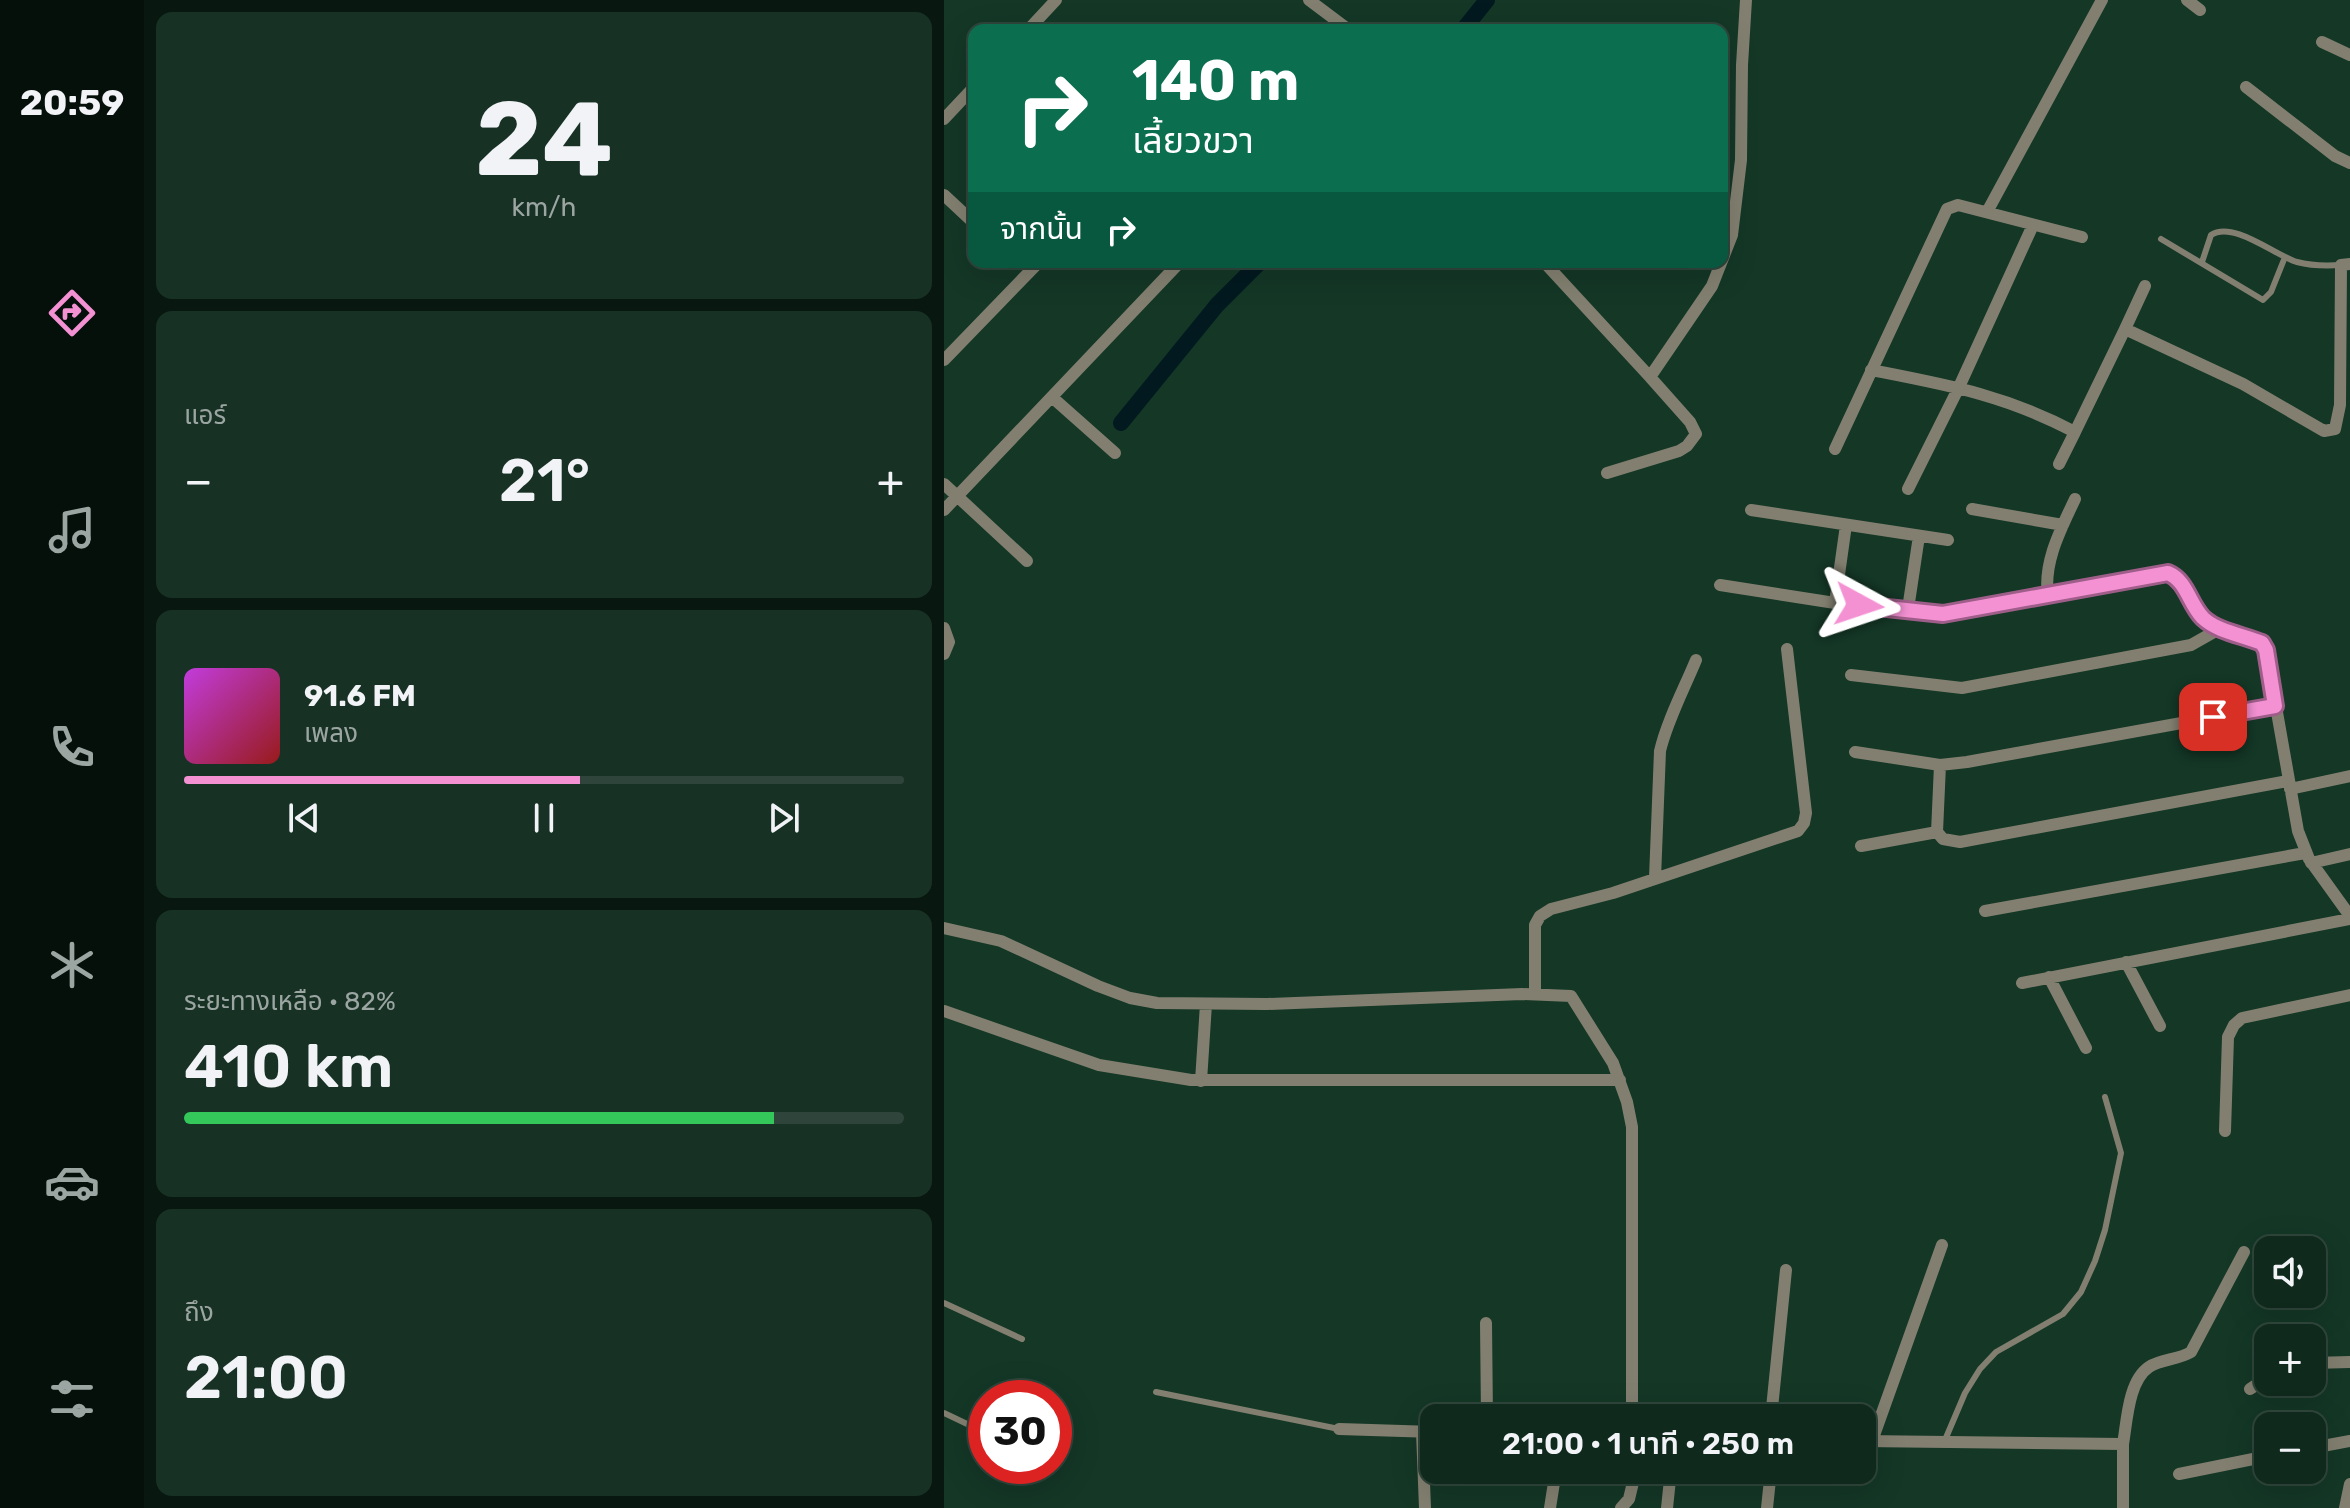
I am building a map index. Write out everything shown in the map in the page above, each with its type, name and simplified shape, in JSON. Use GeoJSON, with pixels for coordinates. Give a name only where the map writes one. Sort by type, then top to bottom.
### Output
{"type":"FeatureCollection","features":[{"type":"Feature","properties":{"kind":"street"},"geometry":{"type":"LineString","coordinates":[[1034,24],[1056,0]]}},
{"type":"Feature","properties":{"kind":"street"},"geometry":{"type":"LineString","coordinates":[[1309,0],[1341,24]]}},
{"type":"Feature","properties":{"kind":"street"},"geometry":{"type":"LineString","coordinates":[[1728,245],[1732,235],[1741,160],[1746,0]]}},
{"type":"Feature","properties":{"kind":"street"},"geometry":{"type":"LineString","coordinates":[[1987,212],[2102,0]]}},
{"type":"Feature","properties":{"kind":"street"},"geometry":{"type":"LineString","coordinates":[[2187,0],[2200,10]]}},
{"type":"Feature","properties":{"kind":"street"},"geometry":{"type":"LineString","coordinates":[[2322,42],[2350,55]]}},
{"type":"Feature","properties":{"kind":"street"},"geometry":{"type":"LineString","coordinates":[[2246,87],[2335,156],[2350,163]]}},
{"type":"Feature","properties":{"kind":"street"},"geometry":{"type":"LineString","coordinates":[[944,119],[968,93]]}},
{"type":"Feature","properties":{"kind":"street"},"geometry":{"type":"LineString","coordinates":[[944,195],[968,217]]}},
{"type":"Feature","properties":{"kind":"street"},"geometry":{"type":"LineString","coordinates":[[1835,449],[1947,209],[1958,205],[2082,237]]}},
{"type":"Feature","properties":{"kind":"street"},"geometry":{"type":"LineString","coordinates":[[1908,489],[1959,387],[2033,225]]}},
{"type":"Feature","properties":{"kind":"street"},"geometry":{"type":"LineString","coordinates":[[2125,329],[2243,384],[2324,431],[2331,432],[2339,418],[2346,265]]}},
{"type":"Feature","properties":{"kind":"street"},"geometry":{"type":"LineString","coordinates":[[944,360],[1033,268]]}},
{"type":"Feature","properties":{"kind":"street"},"geometry":{"type":"LineString","coordinates":[[944,510],[1053,398],[1169,268]]}},
{"type":"Feature","properties":{"kind":"street"},"geometry":{"type":"LineString","coordinates":[[1550,268],[1690,422],[1696,434],[1679,451],[1607,473]]}},
{"type":"Feature","properties":{"kind":"street"},"geometry":{"type":"LineString","coordinates":[[1650,377],[1712,286],[1719,268]]}},
{"type":"Feature","properties":{"kind":"street"},"geometry":{"type":"LineString","coordinates":[[2059,464],[2145,286]]}},
{"type":"Feature","properties":{"kind":"street"},"geometry":{"type":"LineString","coordinates":[[1871,370],[1959,387],[2027,408],[2075,432]]}},
{"type":"Feature","properties":{"kind":"street"},"geometry":{"type":"LineString","coordinates":[[1053,398],[1115,453]]}},
{"type":"Feature","properties":{"kind":"street"},"geometry":{"type":"LineString","coordinates":[[944,484],[1027,561]]}},
{"type":"Feature","properties":{"kind":"street"},"geometry":{"type":"LineString","coordinates":[[2048,596],[2047,570],[2075,499]]}},
{"type":"Feature","properties":{"kind":"street"},"geometry":{"type":"LineString","coordinates":[[1972,509],[2063,525]]}},
{"type":"Feature","properties":{"kind":"street"},"geometry":{"type":"LineString","coordinates":[[1751,510],[1948,540]]}},
{"type":"Feature","properties":{"kind":"street"},"geometry":{"type":"LineString","coordinates":[[1835,603],[1846,525]]}},
{"type":"Feature","properties":{"kind":"street"},"geometry":{"type":"LineString","coordinates":[[1908,609],[1919,536]]}},
{"type":"Feature","properties":{"kind":"street"},"geometry":{"type":"LineString","coordinates":[[1720,585],[1835,603],[1943,614],[2168,573],[2176,576],[2205,620],[2262,643],[2266,650],[2289,785],[2308,858],[2350,917],[2022,983]]}},
{"type":"Feature","properties":{"kind":"street"},"geometry":{"type":"LineString","coordinates":[[944,628],[949,642],[944,654]]}},
{"type":"Feature","properties":{"kind":"street"},"geometry":{"type":"LineString","coordinates":[[1851,675],[1962,688],[2191,645],[2221,628]]}},
{"type":"Feature","properties":{"kind":"street"},"geometry":{"type":"LineString","coordinates":[[1535,994],[1535,925],[1540,916],[1551,909],[1613,893],[1789,836],[1804,823],[1806,813],[1787,649]]}},
{"type":"Feature","properties":{"kind":"street"},"geometry":{"type":"LineString","coordinates":[[1655,878],[1660,751],[1664,733],[1696,660]]}},
{"type":"Feature","properties":{"kind":"street"},"geometry":{"type":"LineString","coordinates":[[1855,752],[1940,765],[2275,706]]}},
{"type":"Feature","properties":{"kind":"street"},"geometry":{"type":"LineString","coordinates":[[1940,765],[1937,832],[1943,839],[1960,842],[2350,776]]}},
{"type":"Feature","properties":{"kind":"street"},"geometry":{"type":"LineString","coordinates":[[1861,846],[1937,832]]}},
{"type":"Feature","properties":{"kind":"street"},"geometry":{"type":"LineString","coordinates":[[1985,911],[2308,858],[2350,854]]}},
{"type":"Feature","properties":{"kind":"street"},"geometry":{"type":"LineString","coordinates":[[944,928],[1001,941],[1098,986],[1130,998],[1157,1003],[1535,994],[1565,994],[1575,999],[1613,1063],[1632,1127],[1632,1404]]}},
{"type":"Feature","properties":{"kind":"street"},"geometry":{"type":"LineString","coordinates":[[2126,962],[2160,1026]]}},
{"type":"Feature","properties":{"kind":"street"},"geometry":{"type":"LineString","coordinates":[[2049,977],[2086,1048]]}},
{"type":"Feature","properties":{"kind":"street"},"geometry":{"type":"LineString","coordinates":[[2225,1131],[2228,1037],[2234,1025],[2242,1018],[2350,995]]}},
{"type":"Feature","properties":{"kind":"street"},"geometry":{"type":"LineString","coordinates":[[1201,1081],[1206,1004]]}},
{"type":"Feature","properties":{"kind":"street"},"geometry":{"type":"LineString","coordinates":[[944,1011],[1099,1065],[1201,1081],[1620,1080]]}},
{"type":"Feature","properties":{"kind":"street"},"geometry":{"type":"LineString","coordinates":[[1876,1417],[1942,1245]]}},
{"type":"Feature","properties":{"kind":"street"},"geometry":{"type":"LineString","coordinates":[[2123,1508],[2123,1444],[2132,1396],[2140,1375],[2149,1367],[2191,1352],[2244,1252]]}},
{"type":"Feature","properties":{"kind":"street"},"geometry":{"type":"LineString","coordinates":[[1772,1404],[1786,1270]]}},
{"type":"Feature","properties":{"kind":"street"},"geometry":{"type":"LineString","coordinates":[[1486,1323],[1487,1404]]}},
{"type":"Feature","properties":{"kind":"street"},"geometry":{"type":"LineString","coordinates":[[2326,1363],[2350,1362]]}},
{"type":"Feature","properties":{"kind":"street"},"geometry":{"type":"LineString","coordinates":[[2250,1389],[2254,1386]]}},
{"type":"Feature","properties":{"kind":"street"},"geometry":{"type":"LineString","coordinates":[[1339,1429],[1420,1432]]}},
{"type":"Feature","properties":{"kind":"street"},"geometry":{"type":"LineString","coordinates":[[1876,1441],[2123,1444]]}},
{"type":"Feature","properties":{"kind":"street"},"geometry":{"type":"LineString","coordinates":[[2326,1445],[2350,1441]]}},
{"type":"Feature","properties":{"kind":"street"},"geometry":{"type":"LineString","coordinates":[[2179,1474],[2254,1459]]}},
{"type":"Feature","properties":{"kind":"street"},"geometry":{"type":"LineString","coordinates":[[1425,1508],[1426,1484]]}},
{"type":"Feature","properties":{"kind":"street"},"geometry":{"type":"LineString","coordinates":[[1550,1508],[1554,1484]]}},
{"type":"Feature","properties":{"kind":"street"},"geometry":{"type":"LineString","coordinates":[[1621,1508],[1629,1499],[1633,1484]]}},
{"type":"Feature","properties":{"kind":"street"},"geometry":{"type":"LineString","coordinates":[[1667,1508],[1670,1484]]}},
{"type":"Feature","properties":{"kind":"street"},"geometry":{"type":"LineString","coordinates":[[1767,1508],[1770,1484]]}},
{"type":"Feature","properties":{"kind":"street"},"geometry":{"type":"LineString","coordinates":[[2345,1508],[2350,1484]]}},
{"type":"Feature","properties":{"kind":"lane"},"geometry":{"type":"LineString","coordinates":[[2202,262],[2211,235],[2220,232],[2251,239],[2285,257],[2313,266],[2346,265]]}},
{"type":"Feature","properties":{"kind":"lane"},"geometry":{"type":"LineString","coordinates":[[2161,239],[2263,300],[2271,292],[2285,257]]}},
{"type":"Feature","properties":{"kind":"lane"},"geometry":{"type":"LineString","coordinates":[[1944,1442],[1965,1393],[1980,1369],[1996,1352],[2063,1314],[2081,1292],[2105,1230],[2120,1164],[2117,1134],[2105,1097]]}},
{"type":"Feature","properties":{"kind":"lane"},"geometry":{"type":"LineString","coordinates":[[944,1303],[1022,1339]]}},
{"type":"Feature","properties":{"kind":"lane"},"geometry":{"type":"LineString","coordinates":[[1156,1392],[1339,1429]]}},
{"type":"Feature","properties":{"kind":"lane"},"geometry":{"type":"LineString","coordinates":[[944,1413],[968,1424]]}},
{"type":"Feature","properties":{"kind":"waterway"},"geometry":{"type":"LineString","coordinates":[[1468,24],[1487,0]]}},
{"type":"Feature","properties":{"kind":"waterway"},"geometry":{"type":"LineString","coordinates":[[1121,423],[1217,305],[1254,268]]}},
{"type":"Feature","properties":{"kind":"route"},"geometry":{"type":"LineString","coordinates":[[1859,605],[1943,614],[1964,612],[2168,573],[2176,576],[2205,620],[2262,643],[2266,650],[2275,706],[2213,717]]}}]}
